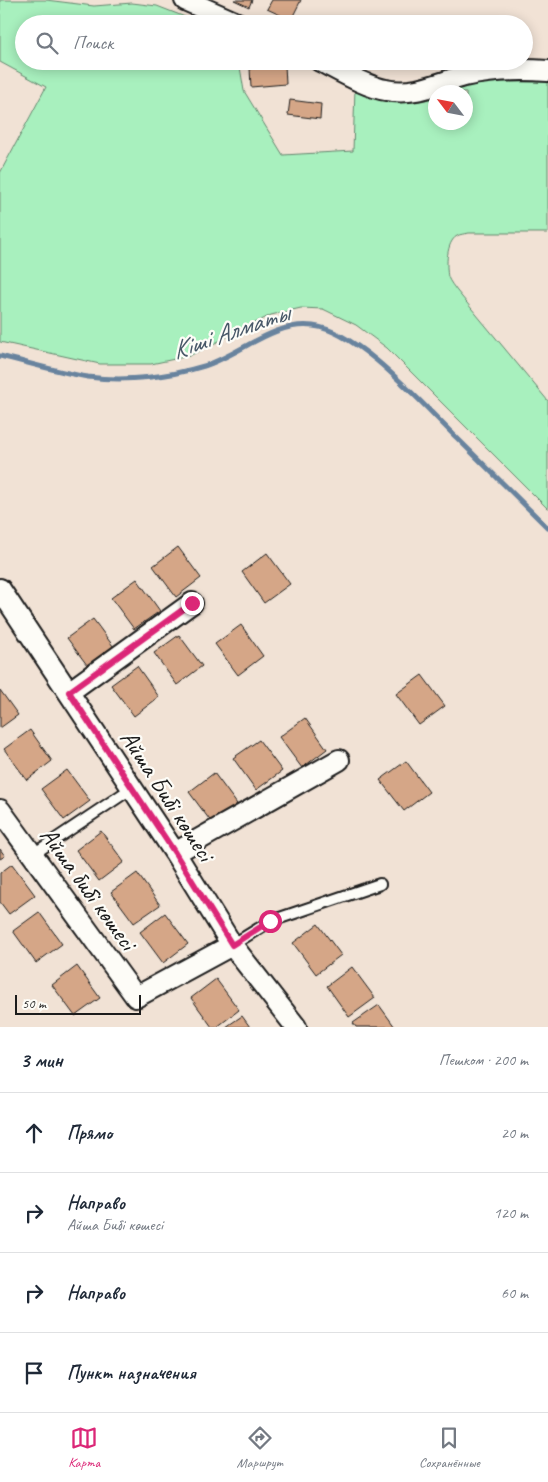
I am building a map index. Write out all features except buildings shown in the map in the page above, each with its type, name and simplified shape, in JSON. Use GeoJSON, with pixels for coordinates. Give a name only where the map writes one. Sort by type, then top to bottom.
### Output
{"type":"FeatureCollection","features":[{"type":"Feature","properties":{"kind":"street"},"geometry":{"type":"LineString","coordinates":[[185,0],[219,15]]}},
{"type":"Feature","properties":{"kind":"street"},"geometry":{"type":"LineString","coordinates":[[340,70],[385,90],[404,92],[428,88],[465,76],[488,72],[548,71]]}},
{"type":"Feature","properties":{"kind":"street","name":"Айша Бибі көшесі"},"geometry":{"type":"LineString","coordinates":[[0,589],[175,853],[232,945],[296,1027]]}},
{"type":"Feature","properties":{"kind":"street"},"geometry":{"type":"LineString","coordinates":[[69,692],[192,603]]}},
{"type":"Feature","properties":{"kind":"street"},"geometry":{"type":"LineString","coordinates":[[175,853],[339,760]]}},
{"type":"Feature","properties":{"kind":"street","name":"Айша бибі көшесі"},"geometry":{"type":"LineString","coordinates":[[0,810],[136,997],[232,945]]}},
{"type":"Feature","properties":{"kind":"lane"},"geometry":{"type":"LineString","coordinates":[[32,854],[132,788]]}},
{"type":"Feature","properties":{"kind":"lane"},"geometry":{"type":"LineString","coordinates":[[232,945],[270,921],[380,884]]}},
{"type":"Feature","properties":{"kind":"green space"},"geometry":{"type":"Polygon","coordinates":[[[0,0],[46,0],[94,6],[132,3],[157,6],[180,15],[15,15],[15,70],[240,70],[244,91],[283,155],[353,151],[355,88],[395,102],[414,102],[428,99],[428,130],[473,130],[473,85],[469,85],[478,82],[548,82],[548,233],[469,233],[457,236],[453,239],[449,249],[447,267],[451,283],[548,401],[548,509],[387,348],[356,325],[323,309],[301,308],[271,315],[189,356],[151,364],[100,364],[0,342],[0,173],[46,87],[0,62],[0,0]]]}},
{"type":"Feature","properties":{"kind":"waterway","name":"Кіші Алматы"},"geometry":{"type":"LineString","coordinates":[[0,356],[88,377],[117,379],[147,378],[204,366],[284,329],[298,326],[313,326],[331,331],[350,341],[390,372],[548,528]]}},
{"type":"Feature","properties":{"kind":"route"},"geometry":{"type":"LineString","coordinates":[[192,603],[69,692],[175,853],[232,945],[270,921]]}}]}
